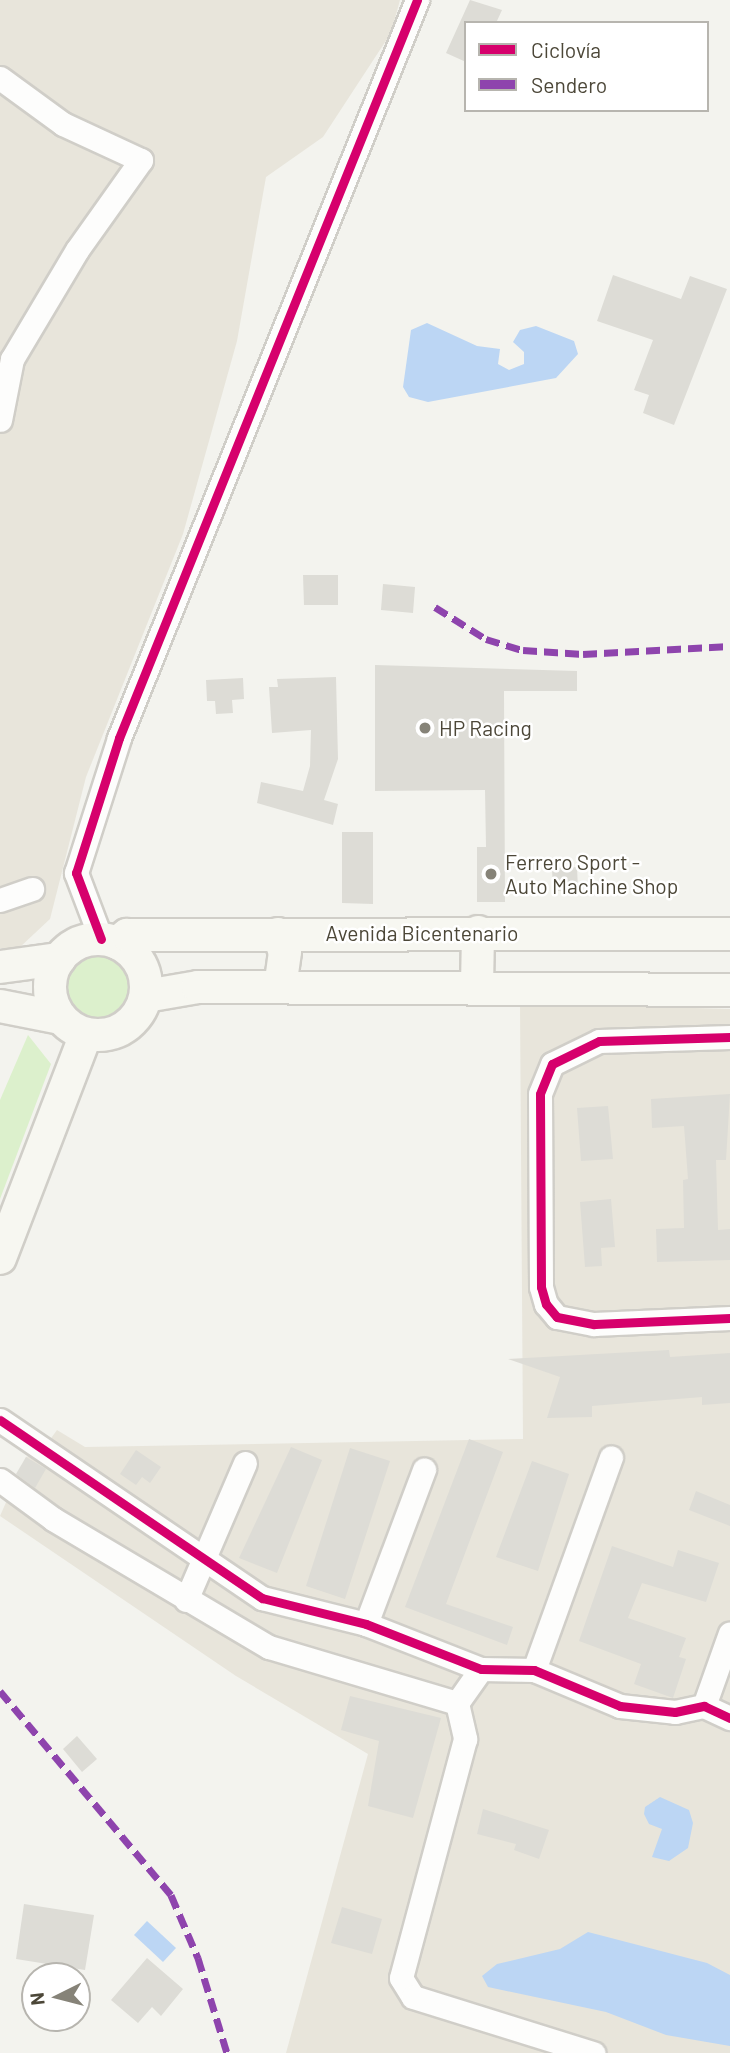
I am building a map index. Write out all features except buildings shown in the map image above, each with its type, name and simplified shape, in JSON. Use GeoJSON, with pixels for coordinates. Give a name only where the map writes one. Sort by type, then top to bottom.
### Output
{"type":"FeatureCollection","features":[{"type":"Feature","properties":{"kind":"street"},"geometry":{"type":"LineString","coordinates":[[0,1006],[73,1026],[118,1032],[131,1023],[146,996],[141,964],[109,941],[76,873],[119,738],[417,0]]}},
{"type":"Feature","properties":{"kind":"street"},"geometry":{"type":"LineString","coordinates":[[0,78],[63,124],[141,160],[6,355],[0,420]]}},
{"type":"Feature","properties":{"kind":"street"},"geometry":{"type":"LineString","coordinates":[[0,900],[32,889]]}},
{"type":"Feature","properties":{"kind":"street"},"geometry":{"type":"LineString","coordinates":[[477,986],[478,932]]}},
{"type":"Feature","properties":{"kind":"street","name":"Avenida Bicentenario"},"geometry":{"type":"LineString","coordinates":[[109,941],[127,935],[478,932],[730,934]]}},
{"type":"Feature","properties":{"kind":"street"},"geometry":{"type":"LineString","coordinates":[[278,934],[285,952],[280,987]]}},
{"type":"Feature","properties":{"kind":"street"},"geometry":{"type":"LineString","coordinates":[[0,1258],[73,1026],[50,988],[59,959],[71,947],[109,941]]}},
{"type":"Feature","properties":{"kind":"street"},"geometry":{"type":"LineString","coordinates":[[0,967],[59,959]]}},
{"type":"Feature","properties":{"kind":"street"},"geometry":{"type":"LineString","coordinates":[[146,996],[166,989],[280,987],[477,986],[730,990]]}},
{"type":"Feature","properties":{"kind":"street"},"geometry":{"type":"LineString","coordinates":[[730,1037],[599,1041],[552,1064],[540,1094],[541,1287],[546,1304],[557,1317],[594,1324],[730,1318]]}},
{"type":"Feature","properties":{"kind":"street"},"geometry":{"type":"LineString","coordinates":[[0,1420],[203,1562],[293,1609],[366,1624],[481,1669],[534,1670],[620,1706],[675,1712],[704,1706],[730,1718]]}},
{"type":"Feature","properties":{"kind":"street"},"geometry":{"type":"LineString","coordinates":[[534,1670],[611,1457]]}},
{"type":"Feature","properties":{"kind":"street"},"geometry":{"type":"LineString","coordinates":[[186,1600],[245,1463]]}},
{"type":"Feature","properties":{"kind":"street"},"geometry":{"type":"LineString","coordinates":[[366,1624],[424,1470]]}},
{"type":"Feature","properties":{"kind":"street"},"geometry":{"type":"LineString","coordinates":[[0,1480],[186,1600],[269,1647],[457,1703]]}},
{"type":"Feature","properties":{"kind":"street"},"geometry":{"type":"LineString","coordinates":[[704,1706],[730,1633]]}},
{"type":"Feature","properties":{"kind":"street"},"geometry":{"type":"LineString","coordinates":[[481,1669],[457,1703],[465,1739],[401,1978],[414,1997],[593,2053]]}},
{"type":"Feature","properties":{"kind":"shaded area"},"geometry":{"type":"Polygon","coordinates":[[[0,0],[400,0],[391,33],[323,137],[266,177],[237,341],[183,534],[86,777],[50,919],[19,948],[0,948],[0,0]]]}},
{"type":"Feature","properties":{"kind":"shaded area"},"geometry":{"type":"Polygon","coordinates":[[[520,1003],[730,1009],[730,2053],[286,2053],[368,1754],[236,1676],[0,1516],[26,1457],[41,1452],[57,1430],[85,1447],[523,1439],[520,1003]]]}},
{"type":"Feature","properties":{"kind":"green space"},"geometry":{"type":"Polygon","coordinates":[[[96,952],[109,955],[120,962],[127,973],[130,986],[127,999],[120,1010],[109,1017],[96,1020],[83,1017],[72,1010],[65,999],[62,986],[65,973],[72,962],[83,955],[96,952]]]}},
{"type":"Feature","properties":{"kind":"green space"},"geometry":{"type":"Polygon","coordinates":[[[28,1035],[51,1064],[0,1199],[0,1100],[28,1035]]]}},
{"type":"Feature","properties":{"kind":"water"},"geometry":{"type":"Polygon","coordinates":[[[427,323],[477,346],[500,349],[498,364],[509,370],[524,364],[524,352],[513,342],[520,330],[536,326],[574,341],[578,354],[556,378],[428,402],[409,397],[403,387],[411,330],[427,323]]]}},
{"type":"Feature","properties":{"kind":"water"},"geometry":{"type":"Polygon","coordinates":[[[660,1797],[689,1810],[693,1823],[688,1848],[669,1861],[652,1857],[662,1829],[649,1824],[644,1814],[645,1807],[660,1797]]]}},
{"type":"Feature","properties":{"kind":"water"},"geometry":{"type":"Polygon","coordinates":[[[147,1921],[176,1948],[163,1962],[134,1935],[147,1921]]]}},
{"type":"Feature","properties":{"kind":"water"},"geometry":{"type":"Polygon","coordinates":[[[588,1932],[707,1963],[730,1975],[730,2046],[666,2035],[606,2012],[488,1987],[482,1976],[497,1964],[560,1949],[588,1932]]]}},
{"type":"Feature","properties":{"kind":"marked path"},"geometry":{"type":"LineString","coordinates":[[435,607],[486,639],[523,650],[583,654],[730,646]]}},
{"type":"Feature","properties":{"kind":"marked path"},"geometry":{"type":"LineString","coordinates":[[0,1691],[171,1895],[198,1958],[227,2053]]}},
{"type":"Feature","properties":{"kind":"cycle path"},"geometry":{"type":"LineString","coordinates":[[101,939],[76,873],[119,738],[417,0]]}},
{"type":"Feature","properties":{"kind":"cycle path"},"geometry":{"type":"LineString","coordinates":[[730,1037],[599,1041],[552,1064],[540,1094],[541,1287],[546,1304],[557,1317],[594,1324],[730,1318]]}},
{"type":"Feature","properties":{"kind":"cycle path"},"geometry":{"type":"LineString","coordinates":[[0,1420],[262,1598],[366,1624],[481,1669],[534,1670],[620,1706],[675,1712],[704,1706],[730,1718]]}},
{"type":"Feature","properties":{"kind":"place","name":"HP Racing"},"geometry":{"type":"Point","coordinates":[425,728]}},
{"type":"Feature","properties":{"kind":"place","name":"Ferrero Sport - Auto Machine Shop"},"geometry":{"type":"Point","coordinates":[491,874]}}]}
